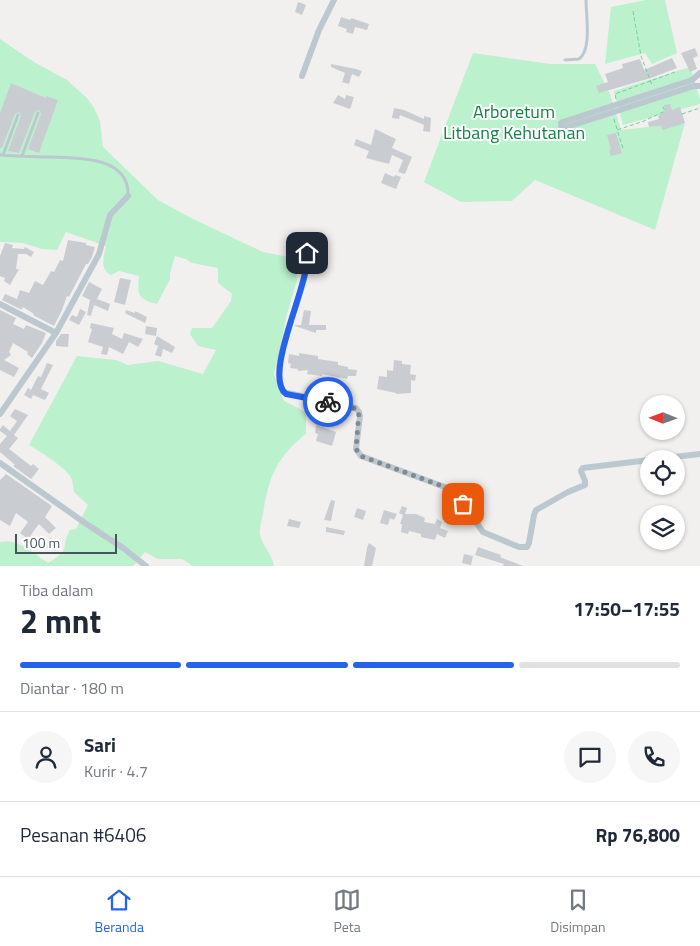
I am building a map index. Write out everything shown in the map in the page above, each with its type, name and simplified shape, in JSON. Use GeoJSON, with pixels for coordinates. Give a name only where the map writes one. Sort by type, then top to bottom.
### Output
{"type":"FeatureCollection","features":[{"type":"Feature","properties":{"kind":"street"},"geometry":{"type":"LineString","coordinates":[[302,76],[319,30],[334,0]]}},
{"type":"Feature","properties":{"kind":"street"},"geometry":{"type":"LineString","coordinates":[[614,109],[563,122],[561,126],[564,128],[657,94],[695,84],[700,73]]}},
{"type":"Feature","properties":{"kind":"street"},"geometry":{"type":"LineString","coordinates":[[0,414],[56,333],[99,254],[110,215],[128,196]]}},
{"type":"Feature","properties":{"kind":"street"},"geometry":{"type":"LineString","coordinates":[[307,253],[306,268],[281,362],[280,383],[283,392],[356,408],[360,416],[356,449],[361,456],[450,489],[456,493],[477,524],[488,535],[519,547],[527,546],[536,510],[585,485],[580,471],[583,468],[640,461]]}},
{"type":"Feature","properties":{"kind":"street"},"geometry":{"type":"LineString","coordinates":[[0,304],[56,333]]}},
{"type":"Feature","properties":{"kind":"street"},"geometry":{"type":"LineString","coordinates":[[685,456],[700,454]]}},
{"type":"Feature","properties":{"kind":"street"},"geometry":{"type":"LineString","coordinates":[[0,463],[146,566]]}},
{"type":"Feature","properties":{"kind":"lane"},"geometry":{"type":"LineString","coordinates":[[565,60],[579,59],[585,52],[587,42],[586,0]]}},
{"type":"Feature","properties":{"kind":"lane"},"geometry":{"type":"LineString","coordinates":[[22,156],[38,113]]}},
{"type":"Feature","properties":{"kind":"lane"},"geometry":{"type":"LineString","coordinates":[[18,115],[1,155],[94,160],[112,167],[121,174],[127,184],[128,196]]}},
{"type":"Feature","properties":{"kind":"path"},"geometry":{"type":"LineString","coordinates":[[617,130],[644,122],[665,111],[641,56],[633,11]]}},
{"type":"Feature","properties":{"kind":"path"},"geometry":{"type":"LineString","coordinates":[[615,94],[675,72]]}},
{"type":"Feature","properties":{"kind":"path"},"geometry":{"type":"LineString","coordinates":[[682,114],[700,108]]}},
{"type":"Feature","properties":{"kind":"path"},"geometry":{"type":"LineString","coordinates":[[614,109],[617,130],[623,148]]}},
{"type":"Feature","properties":{"kind":"green space","name":"Arboretum Litbang Kehutanan"},"geometry":{"type":"Polygon","coordinates":[[[646,0],[665,0],[677,53],[652,64],[645,53],[605,64],[611,7],[646,0]]]}},
{"type":"Feature","properties":{"kind":"green space"},"geometry":{"type":"Polygon","coordinates":[[[0,39],[34,62],[67,80],[87,98],[100,121],[103,147],[158,200],[263,252],[288,257],[296,268],[297,280],[287,314],[274,374],[284,401],[306,414],[306,434],[296,442],[281,460],[271,479],[268,490],[260,532],[274,566],[193,566],[182,559],[158,559],[145,552],[133,566],[0,566],[0,542],[7,541],[31,551],[48,563],[56,558],[63,551],[70,530],[76,529],[88,505],[74,492],[70,476],[53,461],[29,445],[77,356],[116,360],[128,365],[158,361],[203,374],[216,350],[198,346],[190,334],[192,328],[212,328],[231,301],[232,294],[218,283],[218,268],[192,263],[175,256],[170,279],[157,304],[142,298],[140,295],[138,287],[139,276],[119,271],[111,275],[107,272],[103,262],[106,246],[66,232],[57,250],[42,249],[23,243],[0,242],[0,39]]]}},
{"type":"Feature","properties":{"kind":"green space","name":"Arboretum Litbang Kehutanan"},"geometry":{"type":"Polygon","coordinates":[[[473,53],[551,64],[595,64],[610,94],[621,130],[685,123],[655,230],[535,180],[512,201],[461,202],[424,182],[473,53]]]}},
{"type":"Feature","properties":{"kind":"green space"},"geometry":{"type":"Polygon","coordinates":[[[690,67],[700,104],[623,125],[614,91],[690,67]]]}},
{"type":"Feature","properties":{"kind":"building"},"geometry":{"type":"Polygon","coordinates":[[[298,2],[306,5],[302,15],[295,12],[298,2]]]}},
{"type":"Feature","properties":{"kind":"building"},"geometry":{"type":"Polygon","coordinates":[[[341,17],[369,24],[367,30],[355,27],[353,34],[346,32],[347,29],[338,26],[341,17]]]}},
{"type":"Feature","properties":{"kind":"building"},"geometry":{"type":"Polygon","coordinates":[[[695,48],[698,56],[693,58],[697,69],[690,72],[681,53],[695,48]]]}},
{"type":"Feature","properties":{"kind":"building"},"geometry":{"type":"Polygon","coordinates":[[[672,58],[677,68],[651,78],[599,93],[596,86],[608,82],[605,74],[623,68],[622,64],[640,59],[644,70],[672,58]]]}},
{"type":"Feature","properties":{"kind":"building"},"geometry":{"type":"Polygon","coordinates":[[[331,64],[362,71],[359,77],[352,74],[349,84],[342,82],[345,73],[331,67],[331,64]]]}},
{"type":"Feature","properties":{"kind":"building"},"geometry":{"type":"Polygon","coordinates":[[[11,83],[46,98],[46,96],[58,100],[39,153],[28,149],[41,114],[39,110],[35,112],[19,153],[8,151],[21,116],[19,112],[15,114],[2,148],[0,148],[0,113],[11,83]]]}},
{"type":"Feature","properties":{"kind":"building"},"geometry":{"type":"Polygon","coordinates":[[[338,95],[345,99],[346,95],[354,97],[350,109],[333,103],[338,95]]]}},
{"type":"Feature","properties":{"kind":"building"},"geometry":{"type":"Polygon","coordinates":[[[670,104],[672,110],[680,107],[685,123],[663,130],[661,126],[649,127],[648,122],[659,119],[658,116],[665,111],[664,105],[670,104]]]}},
{"type":"Feature","properties":{"kind":"building"},"geometry":{"type":"Polygon","coordinates":[[[394,108],[404,110],[424,119],[424,116],[431,118],[430,132],[423,131],[424,125],[400,115],[399,119],[392,118],[394,108]]]}},
{"type":"Feature","properties":{"kind":"building"},"geometry":{"type":"Polygon","coordinates":[[[375,129],[396,139],[392,148],[412,157],[405,174],[398,172],[403,160],[392,155],[389,164],[366,158],[369,151],[354,145],[356,139],[371,145],[375,129]]]}},
{"type":"Feature","properties":{"kind":"building"},"geometry":{"type":"Polygon","coordinates":[[[616,133],[622,153],[611,156],[607,135],[616,133]]]}},
{"type":"Feature","properties":{"kind":"building"},"geometry":{"type":"Polygon","coordinates":[[[385,173],[394,177],[395,175],[401,177],[396,189],[381,183],[385,173]]]}},
{"type":"Feature","properties":{"kind":"building"},"geometry":{"type":"Polygon","coordinates":[[[68,240],[86,243],[86,245],[95,247],[88,264],[86,264],[69,297],[67,296],[54,326],[33,315],[23,307],[20,309],[2,300],[5,294],[17,299],[20,290],[29,293],[35,281],[43,285],[51,271],[54,272],[60,260],[63,261],[68,240]]]}},
{"type":"Feature","properties":{"kind":"building"},"geometry":{"type":"Polygon","coordinates":[[[5,243],[13,245],[12,248],[24,249],[25,247],[34,252],[31,257],[26,254],[18,254],[16,269],[19,269],[10,285],[4,281],[5,278],[0,276],[0,256],[5,243]]]}},
{"type":"Feature","properties":{"kind":"building"},"geometry":{"type":"Polygon","coordinates":[[[120,278],[131,280],[125,305],[114,302],[120,278]]]}},
{"type":"Feature","properties":{"kind":"building"},"geometry":{"type":"Polygon","coordinates":[[[89,282],[102,289],[97,299],[110,304],[108,311],[94,305],[91,316],[87,315],[90,300],[82,296],[89,282]]]}},
{"type":"Feature","properties":{"kind":"building"},"geometry":{"type":"Polygon","coordinates":[[[80,309],[86,312],[79,325],[69,320],[72,315],[77,317],[80,309]]]}},
{"type":"Feature","properties":{"kind":"building"},"geometry":{"type":"Polygon","coordinates":[[[0,310],[16,318],[13,324],[24,329],[26,325],[46,333],[32,358],[27,354],[28,352],[13,343],[9,352],[11,355],[4,360],[19,368],[14,377],[0,370],[0,310]]]}},
{"type":"Feature","properties":{"kind":"building"},"geometry":{"type":"Polygon","coordinates":[[[126,310],[135,313],[135,311],[147,317],[145,323],[125,313],[126,310]]]}},
{"type":"Feature","properties":{"kind":"building"},"geometry":{"type":"Polygon","coordinates":[[[304,310],[311,311],[309,325],[326,325],[326,330],[316,330],[316,333],[295,326],[301,325],[304,310]]]}},
{"type":"Feature","properties":{"kind":"building"},"geometry":{"type":"Polygon","coordinates":[[[91,323],[114,328],[112,334],[122,339],[124,333],[143,339],[138,347],[129,342],[123,354],[109,347],[107,355],[101,354],[103,347],[88,342],[92,329],[90,328],[91,323]]]}},
{"type":"Feature","properties":{"kind":"building"},"geometry":{"type":"Polygon","coordinates":[[[146,326],[157,328],[156,336],[145,334],[146,326]]]}},
{"type":"Feature","properties":{"kind":"building"},"geometry":{"type":"Polygon","coordinates":[[[61,334],[69,334],[68,347],[56,346],[56,341],[61,334]]]}},
{"type":"Feature","properties":{"kind":"building"},"geometry":{"type":"Polygon","coordinates":[[[157,336],[175,347],[172,353],[163,349],[161,357],[155,355],[158,346],[154,344],[157,336]]]}},
{"type":"Feature","properties":{"kind":"building"},"geometry":{"type":"Polygon","coordinates":[[[299,353],[318,356],[318,359],[338,362],[338,365],[357,370],[356,376],[348,376],[347,379],[322,374],[322,376],[307,374],[308,370],[298,371],[298,369],[290,368],[291,364],[288,363],[289,354],[299,356],[299,353]]]}},
{"type":"Feature","properties":{"kind":"building"},"geometry":{"type":"Polygon","coordinates":[[[394,360],[402,361],[402,364],[411,365],[410,374],[416,375],[415,381],[411,380],[411,393],[396,394],[377,389],[379,376],[387,377],[387,370],[393,371],[394,360]]]}},
{"type":"Feature","properties":{"kind":"building"},"geometry":{"type":"Polygon","coordinates":[[[47,363],[53,365],[41,389],[49,393],[45,400],[33,395],[31,399],[24,395],[28,388],[31,390],[38,376],[41,377],[47,363]]]}},
{"type":"Feature","properties":{"kind":"building"},"geometry":{"type":"Polygon","coordinates":[[[15,409],[28,415],[14,435],[18,438],[9,449],[31,466],[33,464],[39,469],[31,479],[13,466],[15,465],[0,452],[0,444],[7,436],[0,429],[3,425],[10,431],[17,421],[10,416],[15,409]]]}},
{"type":"Feature","properties":{"kind":"building"},"geometry":{"type":"Polygon","coordinates":[[[316,425],[336,432],[332,446],[316,441],[318,434],[315,433],[316,425]]]}},
{"type":"Feature","properties":{"kind":"building"},"geometry":{"type":"Polygon","coordinates":[[[6,474],[52,506],[45,517],[56,528],[49,534],[39,524],[28,539],[20,533],[28,522],[16,513],[10,526],[0,520],[0,480],[6,474]]]}},
{"type":"Feature","properties":{"kind":"building"},"geometry":{"type":"Polygon","coordinates":[[[331,500],[335,501],[331,521],[324,520],[331,500]]]}},
{"type":"Feature","properties":{"kind":"building"},"geometry":{"type":"Polygon","coordinates":[[[402,506],[407,508],[405,514],[416,514],[425,518],[424,522],[435,524],[437,519],[442,522],[440,528],[448,531],[445,538],[437,534],[435,540],[421,537],[421,534],[409,531],[408,534],[401,532],[402,524],[400,524],[403,515],[399,513],[402,506]]]}},
{"type":"Feature","properties":{"kind":"building"},"geometry":{"type":"Polygon","coordinates":[[[357,508],[366,511],[363,520],[354,517],[357,508]]]}},
{"type":"Feature","properties":{"kind":"building"},"geometry":{"type":"Polygon","coordinates":[[[384,510],[397,514],[394,520],[390,518],[388,525],[380,523],[384,510]]]}},
{"type":"Feature","properties":{"kind":"building"},"geometry":{"type":"Polygon","coordinates":[[[289,519],[301,522],[299,528],[287,526],[289,519]]]}},
{"type":"Feature","properties":{"kind":"building"},"geometry":{"type":"Polygon","coordinates":[[[326,527],[345,531],[344,535],[326,532],[326,527]]]}},
{"type":"Feature","properties":{"kind":"building"},"geometry":{"type":"Polygon","coordinates":[[[50,538],[60,543],[56,551],[46,547],[50,538]]]}},
{"type":"Feature","properties":{"kind":"building"},"geometry":{"type":"Polygon","coordinates":[[[369,543],[376,548],[372,566],[364,566],[367,548],[369,543]]]}},
{"type":"Feature","properties":{"kind":"building"},"geometry":{"type":"Polygon","coordinates":[[[478,547],[501,555],[500,557],[523,566],[503,566],[504,564],[475,555],[478,547]]]}},
{"type":"Feature","properties":{"kind":"building"},"geometry":{"type":"Polygon","coordinates":[[[464,554],[473,556],[471,565],[462,563],[464,554]]]}},
{"type":"Feature","properties":{"kind":"way so far"},"geometry":{"type":"LineString","coordinates":[[328,402],[351,406],[359,412],[356,449],[361,456],[450,489],[456,493],[463,504]]}},
{"type":"Feature","properties":{"kind":"route"},"geometry":{"type":"LineString","coordinates":[[307,253],[306,268],[281,362],[280,383],[283,392],[286,394],[328,402]]}}]}
